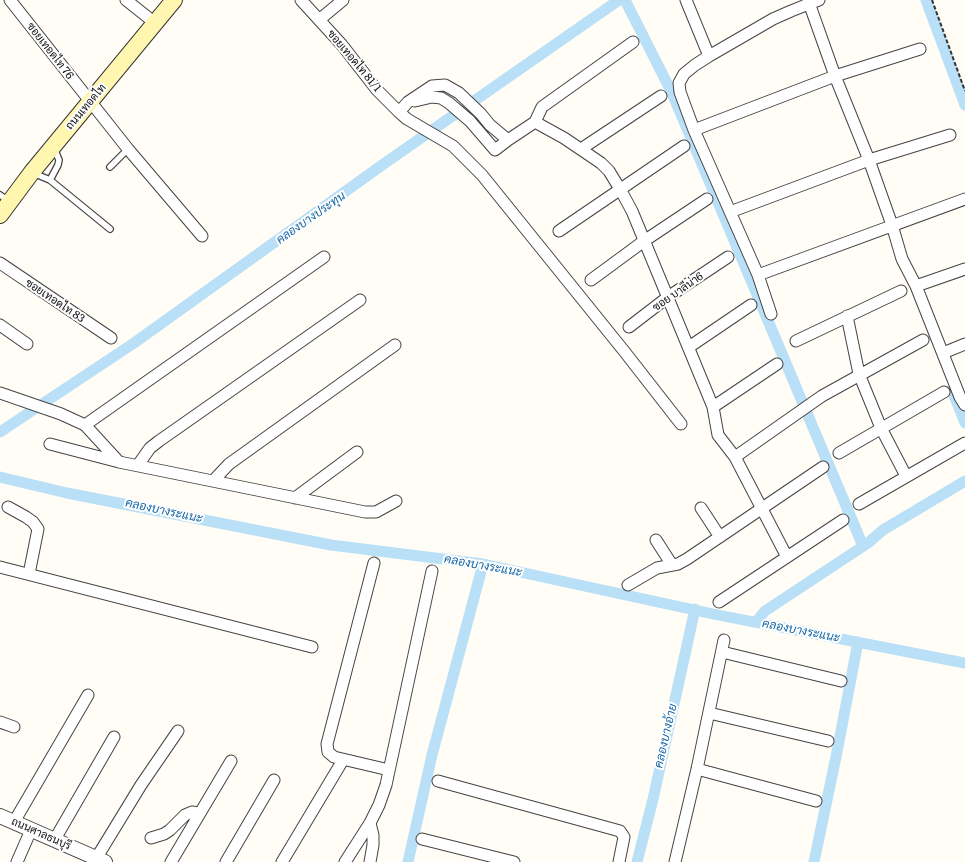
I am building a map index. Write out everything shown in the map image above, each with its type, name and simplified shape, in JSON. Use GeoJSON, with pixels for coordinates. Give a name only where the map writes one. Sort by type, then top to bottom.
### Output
{"type":"FeatureCollection","features":[{"type":"Feature","properties":{"kind":"main road","name":"ถนนเทอดไท"},"geometry":{"type":"LineString","coordinates":[[0,215],[5,198],[32,172],[174,0]]}},
{"type":"Feature","properties":{"kind":"street","name":"ซอยเทอดไท 76"},"geometry":{"type":"LineString","coordinates":[[10,0],[128,149],[202,236]]}},
{"type":"Feature","properties":{"kind":"street"},"geometry":{"type":"LineString","coordinates":[[126,0],[155,23]]}},
{"type":"Feature","properties":{"kind":"street","name":"ซอยเทอดไท 81/1"},"geometry":{"type":"LineString","coordinates":[[301,0],[342,45],[377,90],[399,112],[408,120],[453,146],[469,160],[681,424]]}},
{"type":"Feature","properties":{"kind":"street"},"geometry":{"type":"LineString","coordinates":[[320,20],[343,0]]}},
{"type":"Feature","properties":{"kind":"street"},"geometry":{"type":"LineString","coordinates":[[686,0],[709,56]]}},
{"type":"Feature","properties":{"kind":"street"},"geometry":{"type":"LineString","coordinates":[[771,314],[758,275],[694,130],[680,92],[679,83],[684,74],[695,64],[774,19],[812,1],[835,76],[869,160],[892,225],[902,259],[916,286],[960,397],[965,404]]}},
{"type":"Feature","properties":{"kind":"street"},"geometry":{"type":"LineString","coordinates":[[408,102],[432,97],[441,98],[470,121],[495,150],[535,122],[542,107],[633,42]]}},
{"type":"Feature","properties":{"kind":"street"},"geometry":{"type":"LineString","coordinates":[[694,130],[835,76],[920,49]]}},
{"type":"Feature","properties":{"kind":"street"},"geometry":{"type":"LineString","coordinates":[[399,112],[408,102],[432,86],[445,85],[459,93],[490,125],[508,140]]}},
{"type":"Feature","properties":{"kind":"street"},"geometry":{"type":"LineString","coordinates":[[581,149],[661,96]]}},
{"type":"Feature","properties":{"kind":"street"},"geometry":{"type":"LineString","coordinates":[[535,122],[564,138],[605,167],[620,189],[632,211],[713,407],[718,435],[735,457],[786,557]]}},
{"type":"Feature","properties":{"kind":"street"},"geometry":{"type":"LineString","coordinates":[[480,133],[490,125]]}},
{"type":"Feature","properties":{"kind":"street"},"geometry":{"type":"LineString","coordinates":[[730,212],[869,160],[950,135]]}},
{"type":"Feature","properties":{"kind":"street"},"geometry":{"type":"LineString","coordinates":[[559,231],[684,146]]}},
{"type":"Feature","properties":{"kind":"street"},"geometry":{"type":"LineString","coordinates":[[591,280],[644,241],[707,199]]}},
{"type":"Feature","properties":{"kind":"street"},"geometry":{"type":"LineString","coordinates":[[758,275],[965,199]]}},
{"type":"Feature","properties":{"kind":"street"},"geometry":{"type":"LineString","coordinates":[[84,425],[324,257]]}},
{"type":"Feature","properties":{"kind":"street","name":"ซอย บาลีน่า6"},"geometry":{"type":"LineString","coordinates":[[629,327],[668,297],[728,257]]}},
{"type":"Feature","properties":{"kind":"street","name":"ซอยเทอดไท 83"},"geometry":{"type":"LineString","coordinates":[[0,263],[111,338]]}},
{"type":"Feature","properties":{"kind":"street"},"geometry":{"type":"LineString","coordinates":[[916,286],[965,269]]}},
{"type":"Feature","properties":{"kind":"street"},"geometry":{"type":"LineString","coordinates":[[796,341],[901,291]]}},
{"type":"Feature","properties":{"kind":"street"},"geometry":{"type":"LineString","coordinates":[[138,466],[150,448],[159,441],[360,300]]}},
{"type":"Feature","properties":{"kind":"street"},"geometry":{"type":"LineString","coordinates":[[689,347],[751,305]]}},
{"type":"Feature","properties":{"kind":"street"},"geometry":{"type":"LineString","coordinates":[[847,316],[859,374],[881,427],[906,476]]}},
{"type":"Feature","properties":{"kind":"street"},"geometry":{"type":"LineString","coordinates":[[0,325],[27,344]]}},
{"type":"Feature","properties":{"kind":"street"},"geometry":{"type":"LineString","coordinates":[[735,457],[822,396],[859,374],[923,340]]}},
{"type":"Feature","properties":{"kind":"street"},"geometry":{"type":"LineString","coordinates":[[943,353],[965,344]]}},
{"type":"Feature","properties":{"kind":"street"},"geometry":{"type":"LineString","coordinates":[[213,481],[234,459],[395,345]]}},
{"type":"Feature","properties":{"kind":"street"},"geometry":{"type":"LineString","coordinates":[[713,407],[777,364]]}},
{"type":"Feature","properties":{"kind":"street"},"geometry":{"type":"LineString","coordinates":[[839,453],[881,427],[944,392]]}},
{"type":"Feature","properties":{"kind":"street"},"geometry":{"type":"LineString","coordinates":[[3,394],[61,414],[84,425],[119,462]]}},
{"type":"Feature","properties":{"kind":"street"},"geometry":{"type":"LineString","coordinates":[[859,504],[965,443]]}},
{"type":"Feature","properties":{"kind":"street"},"geometry":{"type":"LineString","coordinates":[[50,444],[119,462],[372,513],[396,501]]}},
{"type":"Feature","properties":{"kind":"street"},"geometry":{"type":"LineString","coordinates":[[295,498],[357,452]]}},
{"type":"Feature","properties":{"kind":"street"},"geometry":{"type":"LineString","coordinates":[[628,585],[650,571],[687,560],[823,467]]}},
{"type":"Feature","properties":{"kind":"street"},"geometry":{"type":"LineString","coordinates":[[8,508],[26,517],[33,522],[38,529],[29,574]]}},
{"type":"Feature","properties":{"kind":"street"},"geometry":{"type":"LineString","coordinates":[[701,508],[720,537]]}},
{"type":"Feature","properties":{"kind":"street"},"geometry":{"type":"LineString","coordinates":[[719,602],[844,520]]}},
{"type":"Feature","properties":{"kind":"street"},"geometry":{"type":"LineString","coordinates":[[656,540],[672,565]]}},
{"type":"Feature","properties":{"kind":"street"},"geometry":{"type":"LineString","coordinates":[[374,563],[327,744],[328,752],[334,757],[389,770]]}},
{"type":"Feature","properties":{"kind":"street"},"geometry":{"type":"LineString","coordinates":[[0,567],[312,647]]}},
{"type":"Feature","properties":{"kind":"street"},"geometry":{"type":"LineString","coordinates":[[345,862],[370,823],[379,805],[389,770],[432,571]]}},
{"type":"Feature","properties":{"kind":"street"},"geometry":{"type":"LineString","coordinates":[[675,862],[697,769],[724,640]]}},
{"type":"Feature","properties":{"kind":"street"},"geometry":{"type":"LineString","coordinates":[[722,652],[841,681]]}},
{"type":"Feature","properties":{"kind":"street"},"geometry":{"type":"LineString","coordinates":[[14,822],[88,695]]}},
{"type":"Feature","properties":{"kind":"street"},"geometry":{"type":"LineString","coordinates":[[709,713],[828,741]]}},
{"type":"Feature","properties":{"kind":"street"},"geometry":{"type":"LineString","coordinates":[[0,722],[14,727]]}},
{"type":"Feature","properties":{"kind":"street"},"geometry":{"type":"LineString","coordinates":[[98,861],[141,785],[178,731]]}},
{"type":"Feature","properties":{"kind":"street"},"geometry":{"type":"LineString","coordinates":[[55,839],[114,737]]}},
{"type":"Feature","properties":{"kind":"street"},"geometry":{"type":"LineString","coordinates":[[282,862],[344,760]]}},
{"type":"Feature","properties":{"kind":"street"},"geometry":{"type":"LineString","coordinates":[[171,862],[231,761]]}},
{"type":"Feature","properties":{"kind":"street"},"geometry":{"type":"LineString","coordinates":[[697,769],[816,801]]}},
{"type":"Feature","properties":{"kind":"street"},"geometry":{"type":"LineString","coordinates":[[226,862],[274,780]]}},
{"type":"Feature","properties":{"kind":"street"},"geometry":{"type":"LineString","coordinates":[[438,781],[620,831],[624,837],[619,862]]}},
{"type":"Feature","properties":{"kind":"street"},"geometry":{"type":"LineString","coordinates":[[151,838],[164,834],[170,830],[185,815],[192,812],[200,813]]}},
{"type":"Feature","properties":{"kind":"street","name":"ถนนศาลธนบุรี"},"geometry":{"type":"LineString","coordinates":[[0,816],[55,839],[98,861]]}},
{"type":"Feature","properties":{"kind":"street"},"geometry":{"type":"LineString","coordinates":[[370,823],[374,845],[370,862]]}},
{"type":"Feature","properties":{"kind":"street"},"geometry":{"type":"LineString","coordinates":[[17,862],[31,830]]}},
{"type":"Feature","properties":{"kind":"street"},"geometry":{"type":"LineString","coordinates":[[422,839],[514,862]]}},
{"type":"Feature","properties":{"kind":"lane"},"geometry":{"type":"LineString","coordinates":[[50,180],[55,172],[59,160],[53,146]]}},
{"type":"Feature","properties":{"kind":"lane"},"geometry":{"type":"LineString","coordinates":[[110,167],[128,149]]}},
{"type":"Feature","properties":{"kind":"lane"},"geometry":{"type":"LineString","coordinates":[[32,172],[50,180],[110,229]]}},
{"type":"Feature","properties":{"kind":"path"},"geometry":{"type":"LineString","coordinates":[[932,0],[965,91]]}},
{"type":"Feature","properties":{"kind":"waterway","name":"คลองบางประทุน"},"geometry":{"type":"LineString","coordinates":[[0,432],[134,343],[385,163],[619,0]]}},
{"type":"Feature","properties":{"kind":"waterway"},"geometry":{"type":"LineString","coordinates":[[625,0],[672,93],[863,546]]}},
{"type":"Feature","properties":{"kind":"waterway"},"geometry":{"type":"LineString","coordinates":[[926,0],[965,105]]}},
{"type":"Feature","properties":{"kind":"waterway"},"geometry":{"type":"LineString","coordinates":[[952,390],[965,423]]}},
{"type":"Feature","properties":{"kind":"waterway","name":"คลองบางระแนะ"},"geometry":{"type":"LineString","coordinates":[[0,477],[67,493],[331,545],[483,564],[713,614],[965,663]]}},
{"type":"Feature","properties":{"kind":"waterway"},"geometry":{"type":"LineString","coordinates":[[756,622],[765,611],[868,543],[883,530],[965,481]]}},
{"type":"Feature","properties":{"kind":"waterway"},"geometry":{"type":"LineString","coordinates":[[408,862],[432,755],[483,564]]}},
{"type":"Feature","properties":{"kind":"waterway","name":"คลองบางอ้าย"},"geometry":{"type":"LineString","coordinates":[[637,862],[653,799],[695,609]]}},
{"type":"Feature","properties":{"kind":"waterway"},"geometry":{"type":"LineString","coordinates":[[814,862],[858,642]]}}]}
